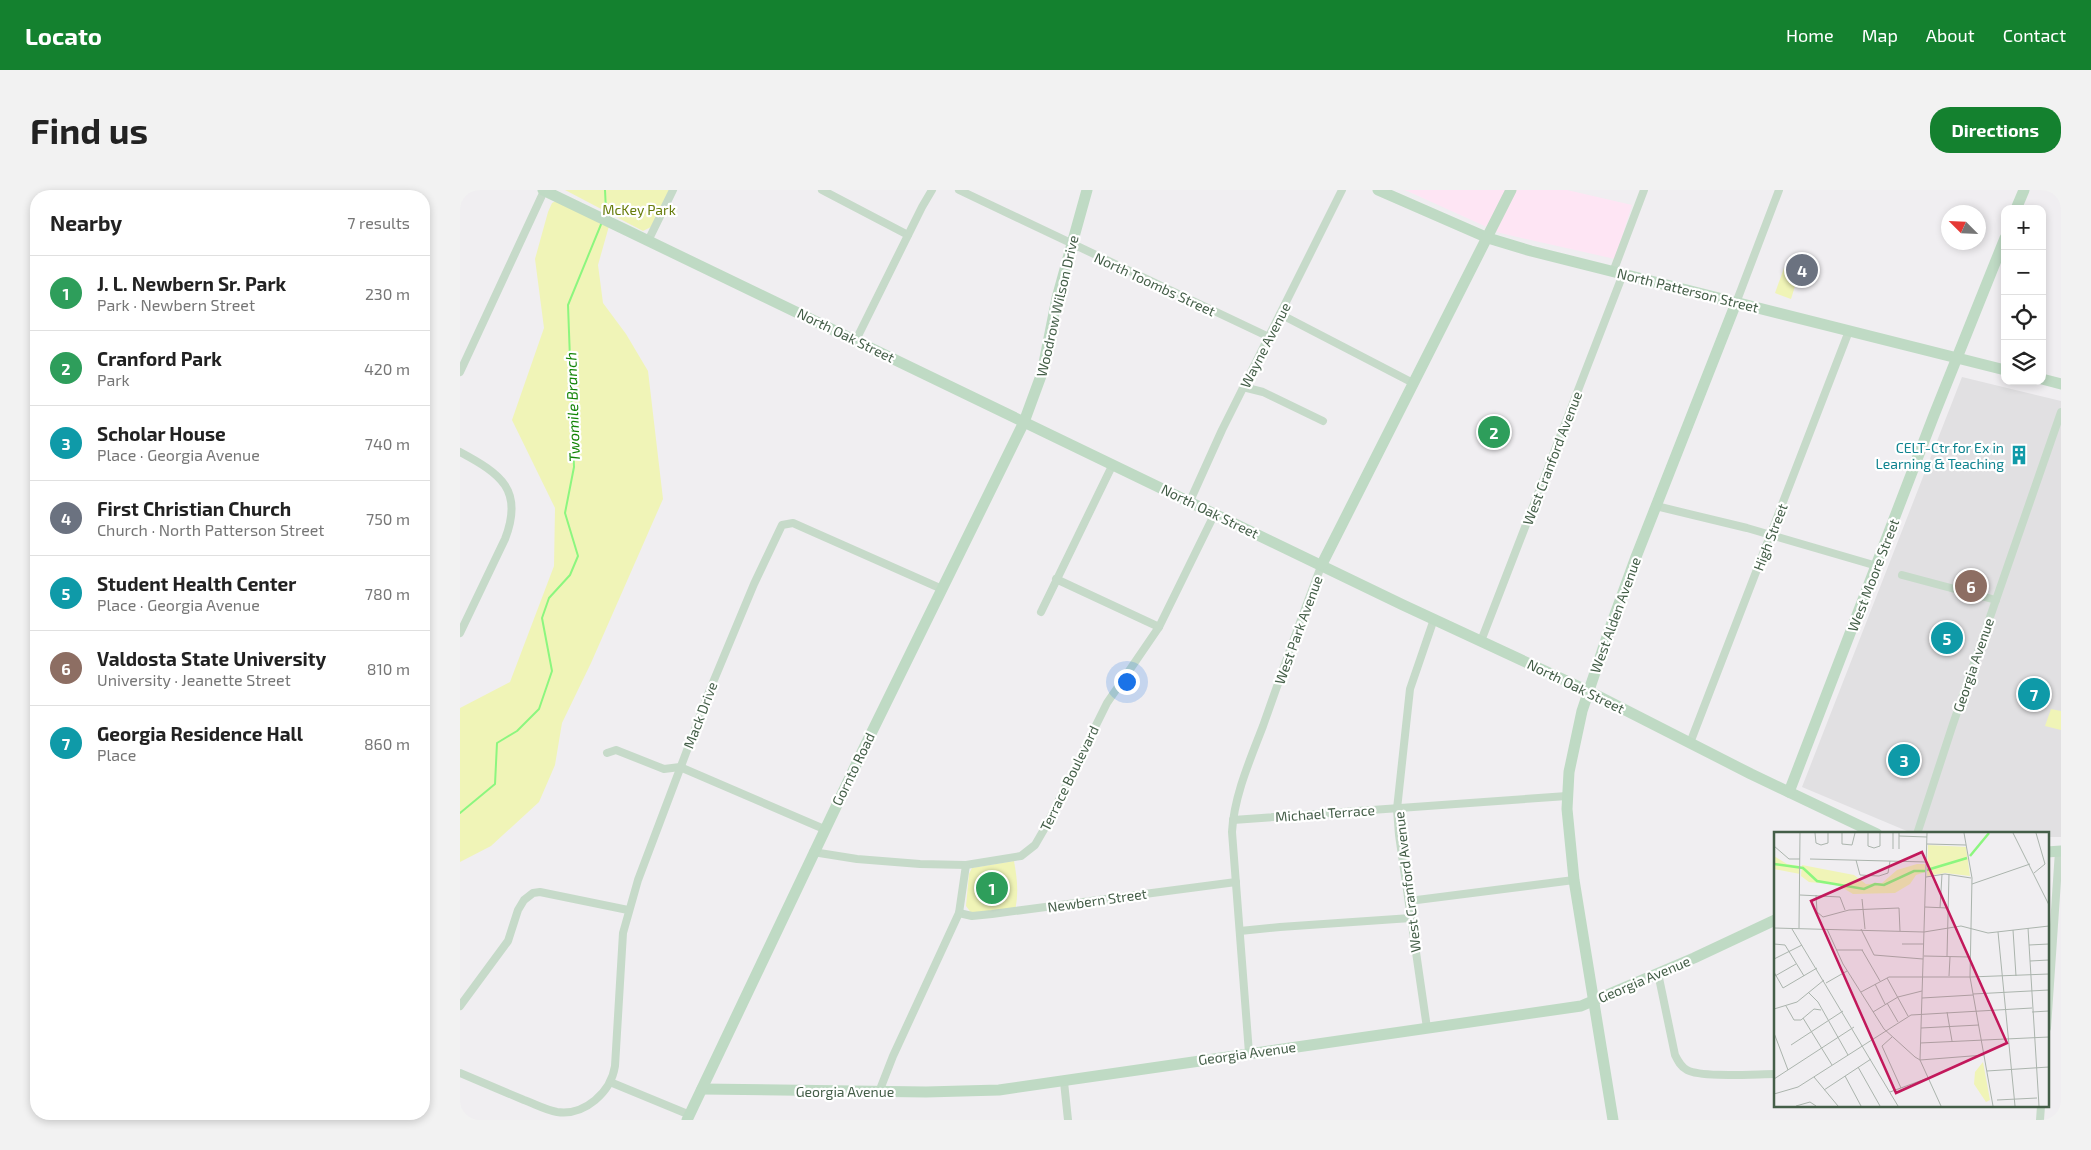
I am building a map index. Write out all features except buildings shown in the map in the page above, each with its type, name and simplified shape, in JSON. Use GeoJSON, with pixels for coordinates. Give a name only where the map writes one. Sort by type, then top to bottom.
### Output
{"type":"FeatureCollection","features":[{"type":"Feature","properties":{"kind":"street"},"geometry":{"type":"LineString","coordinates":[[460,372],[544,190]]}},
{"type":"Feature","properties":{"kind":"street","name":"North Oak Street"},"geometry":{"type":"LineString","coordinates":[[544,190],[1434,619],[1588,691],[1873,832]]}},
{"type":"Feature","properties":{"kind":"street"},"geometry":{"type":"LineString","coordinates":[[648,240],[673,190]]}},
{"type":"Feature","properties":{"kind":"street"},"geometry":{"type":"LineString","coordinates":[[822,190],[908,235]]}},
{"type":"Feature","properties":{"kind":"street"},"geometry":{"type":"LineString","coordinates":[[856,340],[932,190]]}},
{"type":"Feature","properties":{"kind":"street","name":"North Toombs Street"},"geometry":{"type":"LineString","coordinates":[[959,190],[1071,245],[1270,338]]}},
{"type":"Feature","properties":{"kind":"street","name":"Woodrow Wilson Drive"},"geometry":{"type":"LineString","coordinates":[[1024,422],[1042,373],[1057,298],[1087,190]]}},
{"type":"Feature","properties":{"kind":"street","name":"Wayne Avenue"},"geometry":{"type":"LineString","coordinates":[[1190,501],[1222,430],[1270,338],[1280,314],[1342,190]]}},
{"type":"Feature","properties":{"kind":"street","name":"North Patterson Street"},"geometry":{"type":"LineString","coordinates":[[1378,190],[1488,238],[1618,273],[2001,369]]}},
{"type":"Feature","properties":{"kind":"street","name":"West Park Avenue"},"geometry":{"type":"LineString","coordinates":[[1249,1053],[1232,832],[1235,805],[1322,564],[1512,190]]}},
{"type":"Feature","properties":{"kind":"street","name":"West Cranford Avenue"},"geometry":{"type":"LineString","coordinates":[[1481,641],[1618,273],[1644,190]]}},
{"type":"Feature","properties":{"kind":"street"},"geometry":{"type":"LineString","coordinates":[[1736,303],[1779,190]]}},
{"type":"Feature","properties":{"kind":"street"},"geometry":{"type":"LineString","coordinates":[[2018,205],[2024,190]]}},
{"type":"Feature","properties":{"kind":"street","name":"West Moore Street"},"geometry":{"type":"LineString","coordinates":[[1790,792],[2001,248]]}},
{"type":"Feature","properties":{"kind":"street","name":"West Alden Avenue"},"geometry":{"type":"LineString","coordinates":[[1613,1120],[1574,880],[1567,796],[1569,772],[1588,691],[1656,506],[1736,303]]}},
{"type":"Feature","properties":{"kind":"street"},"geometry":{"type":"LineString","coordinates":[[1280,314],[1413,383]]}},
{"type":"Feature","properties":{"kind":"street","name":"High Street"},"geometry":{"type":"LineString","coordinates":[[1690,743],[1849,331]]}},
{"type":"Feature","properties":{"kind":"street"},"geometry":{"type":"LineString","coordinates":[[2046,380],[2061,384]]}},
{"type":"Feature","properties":{"kind":"street"},"geometry":{"type":"LineString","coordinates":[[1244,387],[1263,392],[1322,420]]}},
{"type":"Feature","properties":{"kind":"street","name":"Georgia Avenue"},"geometry":{"type":"LineString","coordinates":[[1918,832],[2061,412]]}},
{"type":"Feature","properties":{"kind":"street","name":"Gornto Road"},"geometry":{"type":"LineString","coordinates":[[688,1118],[824,829],[1024,422]]}},
{"type":"Feature","properties":{"kind":"street"},"geometry":{"type":"LineString","coordinates":[[460,452],[486,466],[498,477],[507,490],[513,508],[511,525],[460,633]]}},
{"type":"Feature","properties":{"kind":"street"},"geometry":{"type":"LineString","coordinates":[[1040,612],[1113,464]]}},
{"type":"Feature","properties":{"kind":"street"},"geometry":{"type":"LineString","coordinates":[[1656,506],[1770,534],[1877,566]]}},
{"type":"Feature","properties":{"kind":"street","name":"Terrace Boulevard"},"geometry":{"type":"LineString","coordinates":[[814,852],[857,859],[920,864],[966,865],[1021,856],[1035,845],[1107,703],[1159,627],[1215,513]]}},
{"type":"Feature","properties":{"kind":"street","name":"Mack Drive"},"geometry":{"type":"LineString","coordinates":[[610,1082],[615,1066],[623,933],[628,910],[646,855],[680,767],[754,584],[782,525],[793,523],[942,589]]}},
{"type":"Feature","properties":{"kind":"street"},"geometry":{"type":"LineString","coordinates":[[1902,575],[1996,600]]}},
{"type":"Feature","properties":{"kind":"street"},"geometry":{"type":"LineString","coordinates":[[1056,579],[1159,627]]}},
{"type":"Feature","properties":{"kind":"street","name":"West Cranford Avenue"},"geometry":{"type":"LineString","coordinates":[[1427,1028],[1399,835],[1397,808],[1410,689],[1434,619]]}},
{"type":"Feature","properties":{"kind":"street"},"geometry":{"type":"LineString","coordinates":[[607,753],[616,750],[664,769],[680,767],[824,829]]}},
{"type":"Feature","properties":{"kind":"street","name":"Michael Terrace"},"geometry":{"type":"LineString","coordinates":[[1232,820],[1567,796]]}},
{"type":"Feature","properties":{"kind":"street"},"geometry":{"type":"LineString","coordinates":[[2048,1014],[2060,851]]}},
{"type":"Feature","properties":{"kind":"street"},"geometry":{"type":"LineString","coordinates":[[880,1092],[893,1056],[959,913],[966,865]]}},
{"type":"Feature","properties":{"kind":"street"},"geometry":{"type":"LineString","coordinates":[[1409,901],[1574,880]]}},
{"type":"Feature","properties":{"kind":"street","name":"Newbern Street"},"geometry":{"type":"LineString","coordinates":[[959,913],[972,916],[985,915],[1236,882]]}},
{"type":"Feature","properties":{"kind":"street"},"geometry":{"type":"LineString","coordinates":[[460,1006],[508,941],[518,910],[524,900],[533,893],[549,894],[628,910]]}},
{"type":"Feature","properties":{"kind":"street"},"geometry":{"type":"LineString","coordinates":[[1240,931],[1280,926],[1411,918]]}},
{"type":"Feature","properties":{"kind":"street","name":"Georgia Avenue"},"geometry":{"type":"LineString","coordinates":[[702,1089],[967,1092],[1064,1082],[1249,1053],[1581,1006],[1774,920]]}},
{"type":"Feature","properties":{"kind":"street"},"geometry":{"type":"LineString","coordinates":[[1658,973],[1675,1055],[1681,1066],[1692,1072],[1704,1074],[1774,1074]]}},
{"type":"Feature","properties":{"kind":"street"},"geometry":{"type":"LineString","coordinates":[[460,1073],[557,1112],[577,1109],[588,1104],[599,1097],[610,1082],[688,1118]]}},
{"type":"Feature","properties":{"kind":"street"},"geometry":{"type":"LineString","coordinates":[[1064,1082],[1068,1120]]}},
{"type":"Feature","properties":{"kind":"shaded area"},"geometry":{"type":"Polygon","coordinates":[[[1405,190],[1567,190],[1632,205],[1615,259],[1500,233],[1405,190]]]}},
{"type":"Feature","properties":{"kind":"shaded area"},"geometry":{"type":"Polygon","coordinates":[[[1962,377],[2061,401],[2061,837],[2048,837],[2048,832],[1909,832],[1802,787],[1962,377]]]}},
{"type":"Feature","properties":{"kind":"green space","name":"McKey Park"},"geometry":{"type":"Polygon","coordinates":[[[565,190],[670,190],[651,227],[643,231],[565,190]]]}},
{"type":"Feature","properties":{"kind":"green space"},"geometry":{"type":"Polygon","coordinates":[[[557,200],[609,226],[598,265],[603,303],[626,334],[648,371],[663,499],[591,663],[562,723],[555,765],[539,802],[491,846],[460,862],[460,708],[510,682],[554,566],[555,508],[512,420],[544,328],[535,259],[548,212],[552,203],[557,200]]]}},
{"type":"Feature","properties":{"kind":"green space"},"geometry":{"type":"Polygon","coordinates":[[[1784,268],[1799,273],[1791,299],[1775,293],[1784,268]]]}},
{"type":"Feature","properties":{"kind":"green space"},"geometry":{"type":"Polygon","coordinates":[[[2051,709],[2061,711],[2061,730],[2045,726],[2051,709]]]}},
{"type":"Feature","properties":{"kind":"green space"},"geometry":{"type":"Polygon","coordinates":[[[1014,861],[1017,886],[1015,910],[972,914],[966,906],[969,874],[972,868],[1014,861]]]}},
{"type":"Feature","properties":{"kind":"waterway","name":"Twomile Branch"},"geometry":{"type":"LineString","coordinates":[[605,190],[606,211]]}},
{"type":"Feature","properties":{"kind":"waterway","name":"Twomile Branch"},"geometry":{"type":"LineString","coordinates":[[460,813],[495,784],[497,743],[517,731],[539,709],[552,671],[542,618],[549,598],[570,575],[578,556],[565,513],[574,467],[568,305],[602,222]]}},
{"type":"Feature","properties":{"kind":"place","name":"First Christian Church"},"geometry":{"type":"Point","coordinates":[1802,270]}},
{"type":"Feature","properties":{"kind":"place","name":"Cranford Park"},"geometry":{"type":"Point","coordinates":[1494,432]}},
{"type":"Feature","properties":{"kind":"place","name":"CELT-Ctr for Ex in Learning & Teaching"},"geometry":{"type":"Point","coordinates":[2019,455]}},
{"type":"Feature","properties":{"kind":"place","name":"Valdosta State University"},"geometry":{"type":"Point","coordinates":[1971,586]}},
{"type":"Feature","properties":{"kind":"place","name":"Student Health Center"},"geometry":{"type":"Point","coordinates":[1947,638]}},
{"type":"Feature","properties":{"kind":"place","name":"Georgia Residence Hall"},"geometry":{"type":"Point","coordinates":[2034,694]}},
{"type":"Feature","properties":{"kind":"place","name":"Scholar House"},"geometry":{"type":"Point","coordinates":[1904,760]}},
{"type":"Feature","properties":{"kind":"place","name":"J. L. Newbern Sr. Park"},"geometry":{"type":"Point","coordinates":[992,888]}}]}
